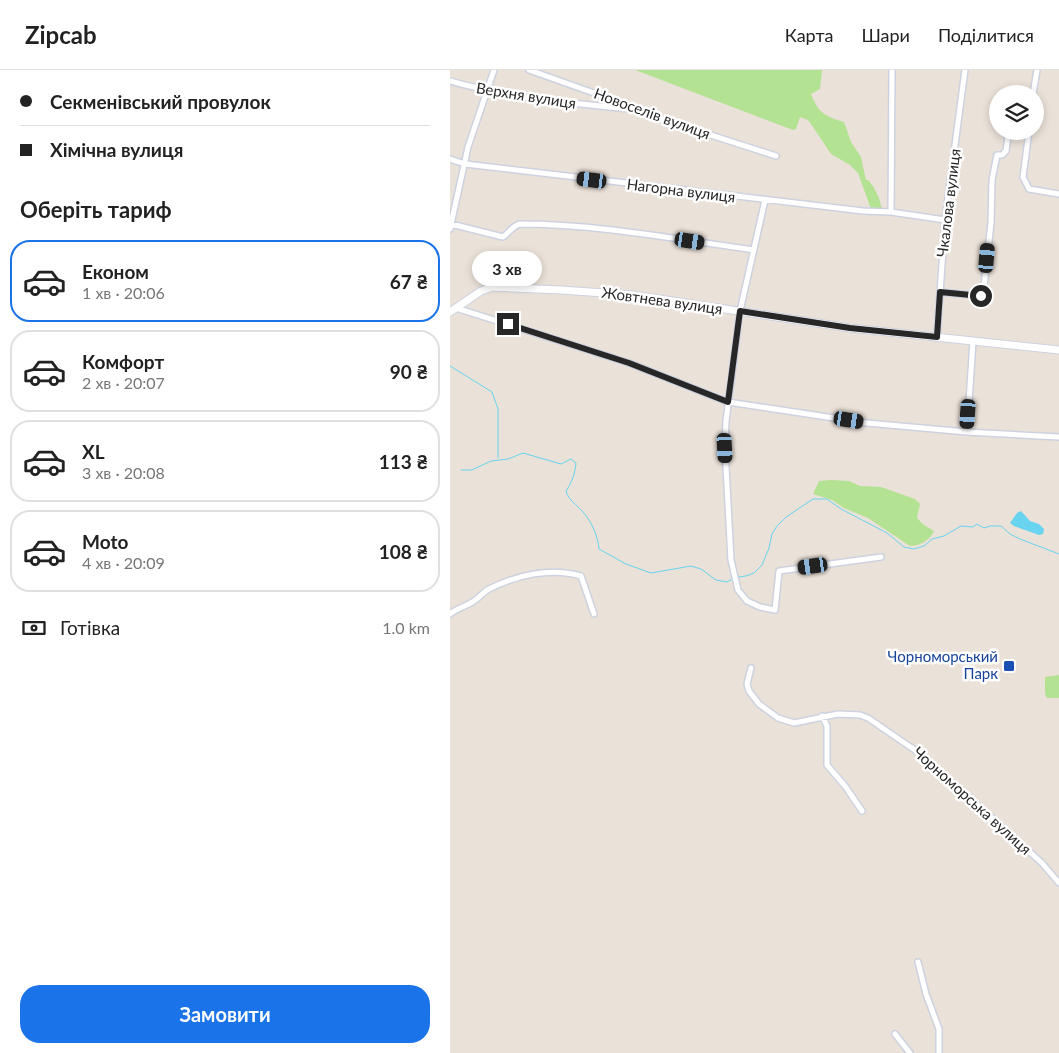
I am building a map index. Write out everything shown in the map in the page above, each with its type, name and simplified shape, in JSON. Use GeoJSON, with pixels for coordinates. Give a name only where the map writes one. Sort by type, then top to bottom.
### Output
{"type":"FeatureCollection","features":[{"type":"Feature","properties":{"kind":"main road","name":"Жовтнева вулиця"},"geometry":{"type":"LineString","coordinates":[[452,310],[481,291],[493,288],[633,294],[832,326],[1059,350]]}},
{"type":"Feature","properties":{"kind":"street"},"geometry":{"type":"LineString","coordinates":[[494,70],[468,147],[450,227],[503,237],[509,229],[518,224],[530,224],[675,238],[754,250]]}},
{"type":"Feature","properties":{"kind":"street","name":"Новоселів вулиця"},"geometry":{"type":"LineString","coordinates":[[529,70],[622,103],[633,110],[776,156]]}},
{"type":"Feature","properties":{"kind":"street"},"geometry":{"type":"LineString","coordinates":[[892,70],[892,212]]}},
{"type":"Feature","properties":{"kind":"street","name":"Чкалова вулиця"},"geometry":{"type":"LineString","coordinates":[[937,337],[945,220],[965,70]]}},
{"type":"Feature","properties":{"kind":"street"},"geometry":{"type":"LineString","coordinates":[[1035,85],[1036,70]]}},
{"type":"Feature","properties":{"kind":"street","name":"Верхня вулиця"},"geometry":{"type":"LineString","coordinates":[[450,81],[486,91],[524,98],[633,110]]}},
{"type":"Feature","properties":{"kind":"street"},"geometry":{"type":"LineString","coordinates":[[940,292],[983,295],[991,223],[992,180],[997,155],[1006,151],[1007,140]]}},
{"type":"Feature","properties":{"kind":"street"},"geometry":{"type":"LineString","coordinates":[[1028,140],[1023,176],[1029,189],[1059,194]]}},
{"type":"Feature","properties":{"kind":"street","name":"Нагорна вулиця"},"geometry":{"type":"LineString","coordinates":[[450,159],[465,164],[764,200],[863,211],[892,212],[945,220]]}},
{"type":"Feature","properties":{"kind":"street"},"geometry":{"type":"LineString","coordinates":[[764,200],[740,311],[728,402],[725,448],[731,560],[738,590],[747,601],[760,607],[775,610],[779,571],[881,557]]}},
{"type":"Feature","properties":{"kind":"street"},"geometry":{"type":"LineString","coordinates":[[452,310],[629,363],[728,402],[867,423],[967,432],[1059,437]]}},
{"type":"Feature","properties":{"kind":"street"},"geometry":{"type":"LineString","coordinates":[[967,432],[973,341]]}},
{"type":"Feature","properties":{"kind":"street"},"geometry":{"type":"LineString","coordinates":[[450,614],[473,602],[488,589],[507,581],[527,575],[553,571],[581,576],[594,614]]}},
{"type":"Feature","properties":{"kind":"street","name":"Чорноморська вулиця"},"geometry":{"type":"LineString","coordinates":[[751,668],[748,684],[749,691],[759,704],[778,718],[794,723],[838,714],[866,717],[914,748],[1042,863],[1059,883]]}},
{"type":"Feature","properties":{"kind":"street"},"geometry":{"type":"LineString","coordinates":[[822,716],[827,726],[827,765],[845,786],[862,811]]}},
{"type":"Feature","properties":{"kind":"street"},"geometry":{"type":"LineString","coordinates":[[918,962],[926,994],[939,1029],[939,1053]]}},
{"type":"Feature","properties":{"kind":"street"},"geometry":{"type":"LineString","coordinates":[[895,1034],[910,1053]]}},
{"type":"Feature","properties":{"kind":"green space"},"geometry":{"type":"Polygon","coordinates":[[[635,70],[822,70],[820,89],[811,94],[823,113],[844,122],[851,142],[861,157],[866,180],[873,186],[882,209],[871,209],[858,173],[850,165],[831,154],[808,120],[800,117],[796,129],[793,130],[635,70]]]}},
{"type":"Feature","properties":{"kind":"green space"},"geometry":{"type":"Polygon","coordinates":[[[819,481],[849,481],[860,486],[881,487],[915,499],[920,504],[917,518],[934,531],[924,542],[910,546],[868,518],[844,508],[832,500],[813,494],[819,481]]]}},
{"type":"Feature","properties":{"kind":"green space"},"geometry":{"type":"Polygon","coordinates":[[[1059,675],[1059,698],[1047,698],[1045,694],[1045,677],[1059,675]]]}},
{"type":"Feature","properties":{"kind":"water"},"geometry":{"type":"Polygon","coordinates":[[[1021,511],[1030,521],[1039,524],[1044,529],[1043,534],[1039,535],[1010,523],[1017,513],[1021,511]]]}},
{"type":"Feature","properties":{"kind":"waterway"},"geometry":{"type":"LineString","coordinates":[[450,366],[492,392],[498,409],[498,458]]}},
{"type":"Feature","properties":{"kind":"waterway"},"geometry":{"type":"LineString","coordinates":[[461,470],[472,470],[491,461],[508,459],[523,453],[561,464],[571,459],[576,463],[576,467],[566,491],[592,525],[599,549],[626,564],[651,573],[691,566],[701,569],[716,580],[727,582],[734,578]]}},
{"type":"Feature","properties":{"kind":"waterway"},"geometry":{"type":"LineString","coordinates":[[738,577],[754,573],[762,565],[772,534],[777,526],[786,517],[813,499],[827,499],[841,509],[887,533],[904,547],[914,549],[924,546],[932,539],[944,536],[961,526],[973,527],[977,524],[984,528],[1001,526],[1010,534],[1020,539],[1059,554]]}},
{"type":"Feature","properties":{"kind":"place","name":"Чорноморський Парк"},"geometry":{"type":"Point","coordinates":[1009,666]}},
{"type":"Feature","properties":{"kind":"route"},"geometry":{"type":"LineString","coordinates":[[508,324],[629,363],[728,402],[740,311],[850,328],[937,337],[940,292],[981,296]]}}]}
